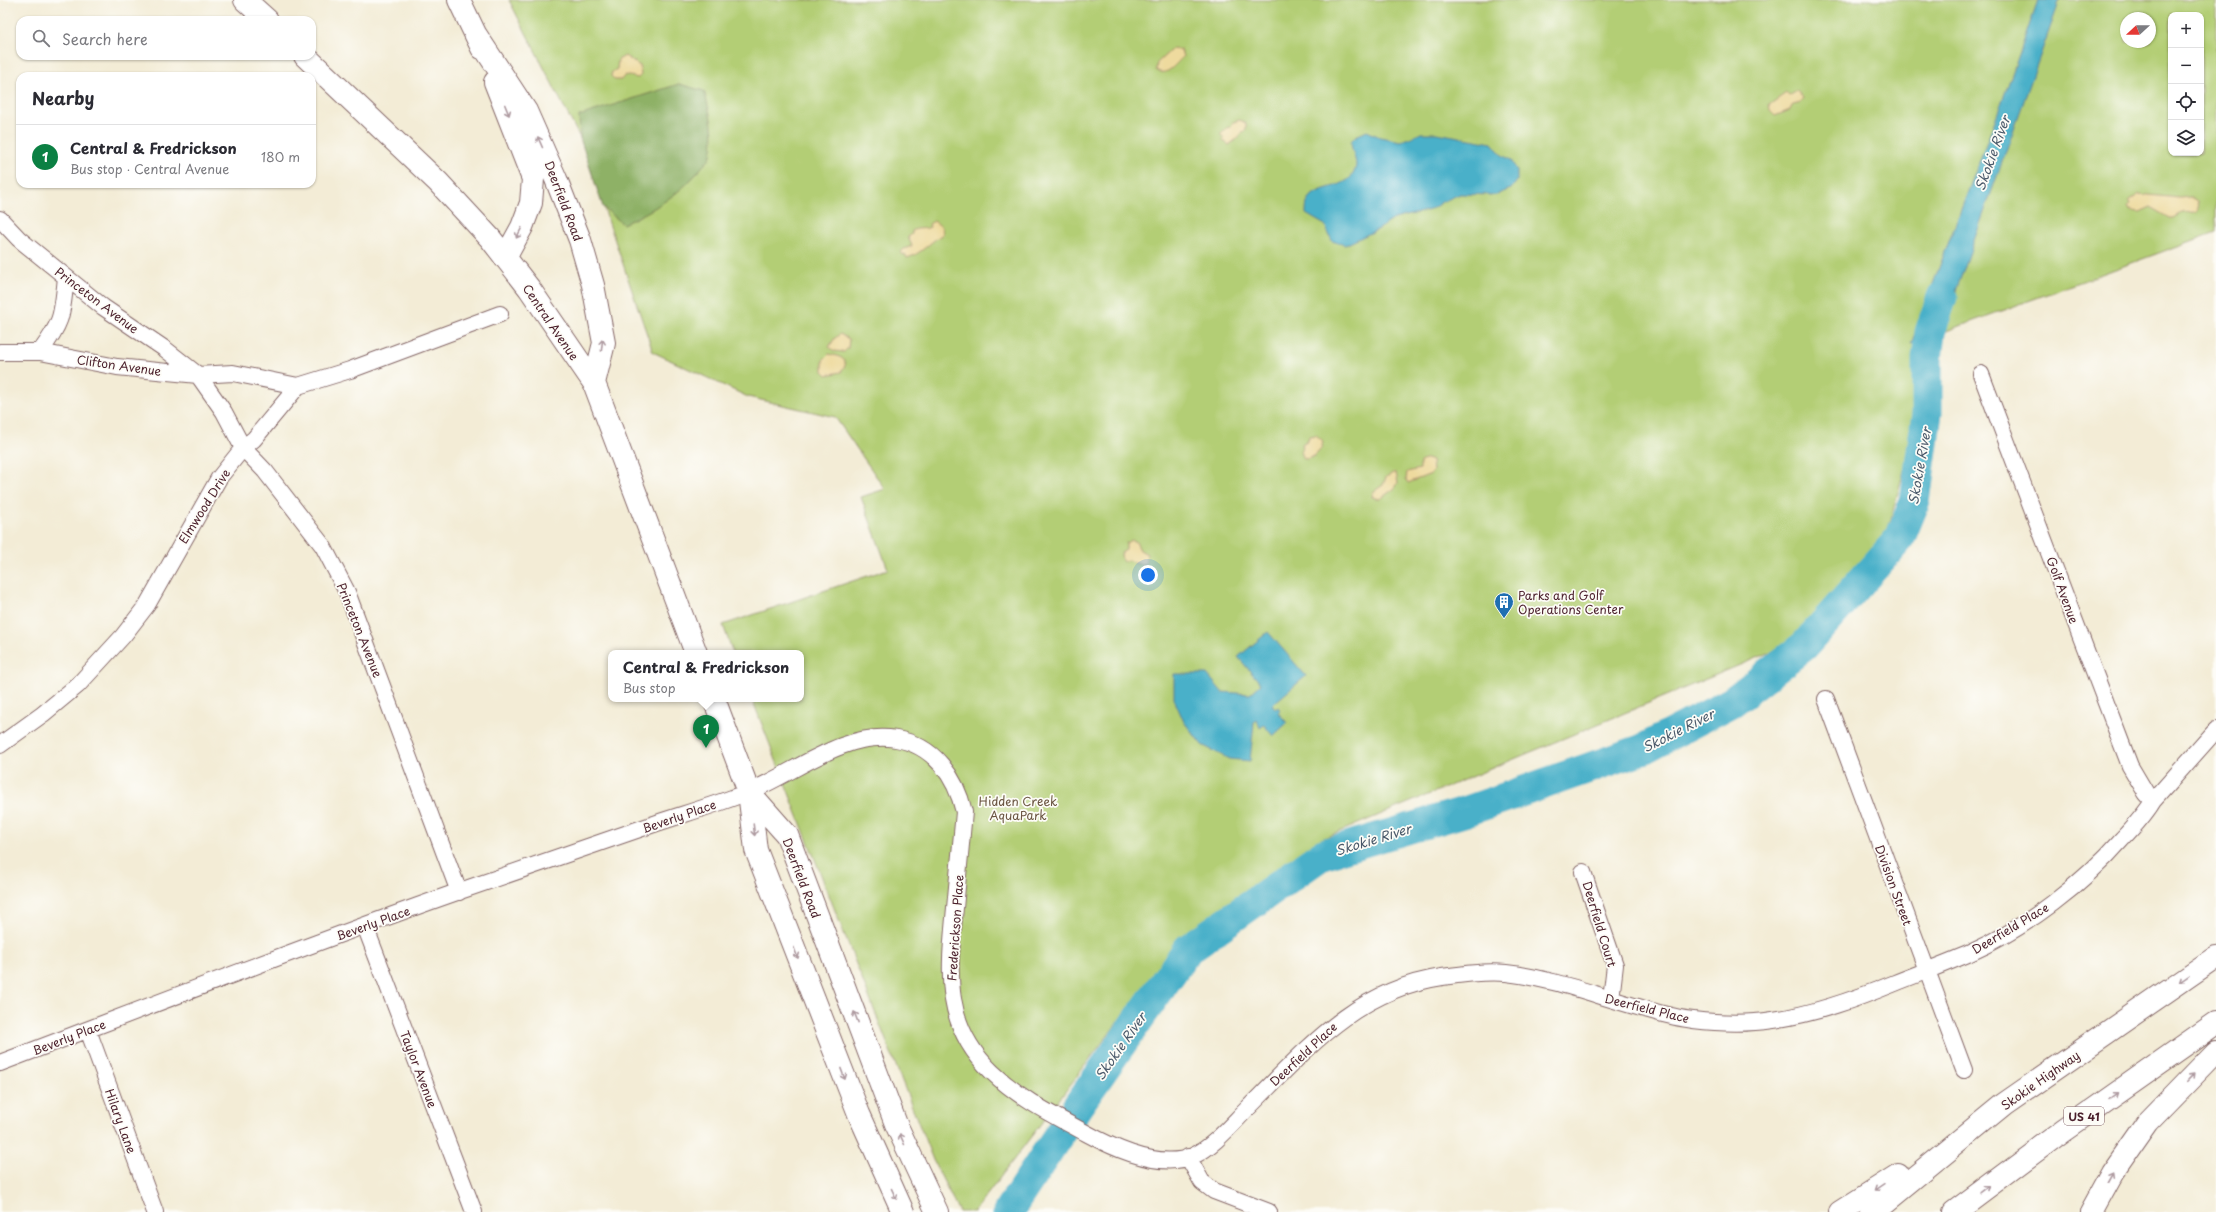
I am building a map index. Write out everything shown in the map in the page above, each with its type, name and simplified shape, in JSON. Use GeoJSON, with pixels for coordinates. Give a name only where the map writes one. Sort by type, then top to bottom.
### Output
{"type":"FeatureCollection","features":[{"type":"Feature","properties":{"kind":"main road"},"geometry":{"type":"LineString","coordinates":[[245,0],[263,16]]}},
{"type":"Feature","properties":{"kind":"main road","name":"Deerfield Road"},"geometry":{"type":"LineString","coordinates":[[460,0],[476,35],[533,179],[530,203],[522,227],[505,258]]}},
{"type":"Feature","properties":{"kind":"main road","name":"Deerfield Road"},"geometry":{"type":"LineString","coordinates":[[476,35],[526,111],[556,179],[580,240],[593,285],[604,343],[594,383]]}},
{"type":"Feature","properties":{"kind":"main road","name":"Central Avenue"},"geometry":{"type":"LineString","coordinates":[[309,60],[438,182],[505,258],[529,288],[594,383],[695,650]]}},
{"type":"Feature","properties":{"kind":"main road"},"geometry":{"type":"LineString","coordinates":[[715,702],[749,792],[756,850],[859,1114],[903,1212]]}},
{"type":"Feature","properties":{"kind":"main road","name":"Deerfield Road"},"geometry":{"type":"LineString","coordinates":[[749,792],[787,835],[896,1124],[937,1212]]}},
{"type":"Feature","properties":{"kind":"main road","name":"Skokie Highway"},"geometry":{"type":"LineString","coordinates":[[1872,1212],[2004,1104],[2216,957]]}},
{"type":"Feature","properties":{"kind":"main road","name":"US 41"},"geometry":{"type":"LineString","coordinates":[[1954,1212],[2064,1130],[2216,1023]]}},
{"type":"Feature","properties":{"kind":"main road"},"geometry":{"type":"LineString","coordinates":[[2091,1212],[2113,1172],[2148,1122],[2216,1052]]}},
{"type":"Feature","properties":{"kind":"main road"},"geometry":{"type":"LineString","coordinates":[[1840,1212],[2004,1104]]}},
{"type":"Feature","properties":{"kind":"street","name":"Princeton Avenue"},"geometry":{"type":"LineString","coordinates":[[0,219],[19,239],[103,307],[165,349],[198,375],[224,412],[243,448],[265,471],[322,546],[347,592],[459,892]]}},
{"type":"Feature","properties":{"kind":"street"},"geometry":{"type":"LineString","coordinates":[[40,352],[56,331],[62,316],[66,277]]}},
{"type":"Feature","properties":{"kind":"street"},"geometry":{"type":"LineString","coordinates":[[198,375],[233,373],[298,386],[350,370],[500,314]]}},
{"type":"Feature","properties":{"kind":"street","name":"Clifton Avenue"},"geometry":{"type":"LineString","coordinates":[[0,352],[40,352],[117,367],[198,375]]}},
{"type":"Feature","properties":{"kind":"street","name":"Golf Avenue"},"geometry":{"type":"LineString","coordinates":[[1981,374],[2130,766],[2146,793],[2153,801]]}},
{"type":"Feature","properties":{"kind":"street","name":"Elmwood Drive"},"geometry":{"type":"LineString","coordinates":[[0,745],[43,714],[78,685],[123,636],[147,605],[219,478],[243,448],[254,438],[298,386]]}},
{"type":"Feature","properties":{"kind":"street","name":"Division Street"},"geometry":{"type":"LineString","coordinates":[[1826,699],[1925,971],[1964,1070]]}},
{"type":"Feature","properties":{"kind":"street","name":"Deerfield Place"},"geometry":{"type":"LineString","coordinates":[[1188,1157],[1211,1144],[1323,1032],[1350,1012],[1386,993],[1437,977],[1482,972],[1507,973],[1533,978],[1693,1020],[1741,1022],[1771,1021],[1811,1013],[1873,992],[1925,971],[1989,943],[2036,915],[2084,877],[2110,854],[2147,811],[2153,801],[2216,730]]}},
{"type":"Feature","properties":{"kind":"street","name":"Frederickson Place"},"geometry":{"type":"LineString","coordinates":[[749,792],[847,743],[872,739],[896,739],[918,746],[940,762],[954,780],[960,794],[964,812],[950,962],[951,993],[959,1026],[974,1052],[993,1073],[1025,1099],[1100,1141],[1133,1153],[1164,1161],[1188,1157]]}},
{"type":"Feature","properties":{"kind":"street","name":"Beverly Place"},"geometry":{"type":"LineString","coordinates":[[0,1063],[365,926],[749,792]]}},
{"type":"Feature","properties":{"kind":"street","name":"Deerfield Court"},"geometry":{"type":"LineString","coordinates":[[1583,872],[1615,966],[1611,999]]}},
{"type":"Feature","properties":{"kind":"street","name":"Taylor Avenue"},"geometry":{"type":"LineString","coordinates":[[365,926],[474,1212]]}},
{"type":"Feature","properties":{"kind":"street","name":"Hilary Lane"},"geometry":{"type":"LineString","coordinates":[[88,1030],[155,1212]]}},
{"type":"Feature","properties":{"kind":"street"},"geometry":{"type":"LineString","coordinates":[[1188,1157],[1202,1182],[1214,1190],[1269,1212]]}},
{"type":"Feature","properties":{"kind":"green space","name":"Hidden Creek AquaPark"},"geometry":{"type":"Polygon","coordinates":[[[509,0],[2216,0],[2216,232],[1941,333],[1886,537],[1788,645],[1317,841],[1180,940],[974,1212],[959,1212],[933,1160],[753,702],[804,702],[804,650],[732,650],[723,625],[888,569],[861,497],[885,489],[835,417],[748,397],[653,352],[580,138],[509,0]]]}},
{"type":"Feature","properties":{"kind":"green space"},"geometry":{"type":"Polygon","coordinates":[[[679,84],[704,91],[713,131],[710,157],[694,176],[676,193],[656,207],[623,224],[603,207],[580,138],[579,116],[679,84]]]}},
{"type":"Feature","properties":{"kind":"sand"},"geometry":{"type":"Polygon","coordinates":[[[1173,48],[1181,50],[1183,57],[1168,71],[1160,72],[1156,70],[1157,63],[1173,48]]]}},
{"type":"Feature","properties":{"kind":"sand"},"geometry":{"type":"Polygon","coordinates":[[[625,56],[640,66],[641,75],[638,78],[625,75],[621,80],[615,80],[611,76],[612,72],[617,69],[618,60],[625,56]]]}},
{"type":"Feature","properties":{"kind":"sand"},"geometry":{"type":"Polygon","coordinates":[[[1797,91],[1803,98],[1801,102],[1793,104],[1790,110],[1775,116],[1770,111],[1769,105],[1786,93],[1789,96],[1797,91]]]}},
{"type":"Feature","properties":{"kind":"sand"},"geometry":{"type":"Polygon","coordinates":[[[1240,120],[1246,123],[1246,129],[1229,145],[1222,140],[1224,138],[1220,134],[1228,127],[1230,128],[1233,122],[1240,120]]]}},
{"type":"Feature","properties":{"kind":"sand"},"geometry":{"type":"Polygon","coordinates":[[[2139,194],[2179,198],[2190,197],[2197,201],[2198,209],[2195,212],[2182,213],[2174,218],[2170,218],[2151,207],[2140,212],[2132,211],[2128,208],[2130,204],[2128,202],[2139,194]]]}},
{"type":"Feature","properties":{"kind":"sand"},"geometry":{"type":"Polygon","coordinates":[[[934,221],[942,227],[943,234],[916,254],[907,258],[905,254],[903,255],[901,252],[904,249],[912,246],[908,237],[912,234],[912,231],[930,227],[929,224],[934,221]]]}},
{"type":"Feature","properties":{"kind":"sand"},"geometry":{"type":"Polygon","coordinates":[[[840,334],[849,339],[848,348],[844,352],[834,351],[829,347],[835,338],[840,334]]]}},
{"type":"Feature","properties":{"kind":"sand"},"geometry":{"type":"Polygon","coordinates":[[[829,354],[843,359],[845,366],[841,372],[827,375],[823,371],[823,360],[829,354]]]}},
{"type":"Feature","properties":{"kind":"sand"},"geometry":{"type":"Polygon","coordinates":[[[1316,435],[1323,441],[1321,448],[1317,454],[1311,458],[1304,459],[1301,452],[1303,447],[1302,444],[1308,440],[1309,436],[1316,435]]]}},
{"type":"Feature","properties":{"kind":"sand"},"geometry":{"type":"Polygon","coordinates":[[[1427,459],[1432,461],[1433,471],[1431,474],[1408,483],[1406,480],[1407,472],[1420,469],[1420,462],[1427,459]]]}},
{"type":"Feature","properties":{"kind":"sand"},"geometry":{"type":"Polygon","coordinates":[[[1396,473],[1398,483],[1395,488],[1380,499],[1372,497],[1373,492],[1383,485],[1386,477],[1396,473]]]}},
{"type":"Feature","properties":{"kind":"sand"},"geometry":{"type":"Polygon","coordinates":[[[1131,540],[1136,542],[1140,550],[1147,554],[1146,563],[1138,564],[1130,560],[1122,561],[1121,553],[1126,550],[1126,543],[1131,540]]]}},
{"type":"Feature","properties":{"kind":"water"},"geometry":{"type":"Polygon","coordinates":[[[2038,0],[2060,0],[1941,333],[1911,344],[2007,87],[2038,0]]]}},
{"type":"Feature","properties":{"kind":"water"},"geometry":{"type":"Polygon","coordinates":[[[1367,131],[1380,137],[1401,141],[1422,133],[1437,133],[1492,143],[1502,155],[1511,160],[1517,171],[1517,181],[1511,189],[1495,195],[1460,194],[1442,202],[1430,210],[1394,219],[1379,229],[1345,245],[1332,241],[1325,225],[1306,214],[1307,202],[1314,194],[1349,179],[1354,173],[1356,165],[1351,141],[1356,136],[1367,131]]]}},
{"type":"Feature","properties":{"kind":"water"},"geometry":{"type":"Polygon","coordinates":[[[1268,632],[1306,676],[1272,705],[1275,709],[1278,707],[1280,710],[1278,712],[1287,723],[1273,736],[1264,725],[1260,728],[1257,720],[1254,722],[1250,761],[1229,759],[1202,745],[1184,722],[1174,699],[1174,674],[1207,674],[1222,692],[1250,694],[1261,684],[1238,657],[1268,632]]]}},
{"type":"Feature","properties":{"kind":"waterway","name":"Skokie River"},"geometry":{"type":"LineString","coordinates":[[1008,1212],[1079,1104],[1188,949],[1323,854],[1464,812],[1643,749],[1732,702],[1804,646],[1900,538],[1915,501],[1927,413],[1927,359],[1930,332],[1942,297]]}},
{"type":"Feature","properties":{"kind":"place","name":"Parks and Golf Operations Center"},"geometry":{"type":"Point","coordinates":[1504,619]}},
{"type":"Feature","properties":{"kind":"place","name":"Central & Fredrickson"},"geometry":{"type":"Point","coordinates":[706,748]}}]}
